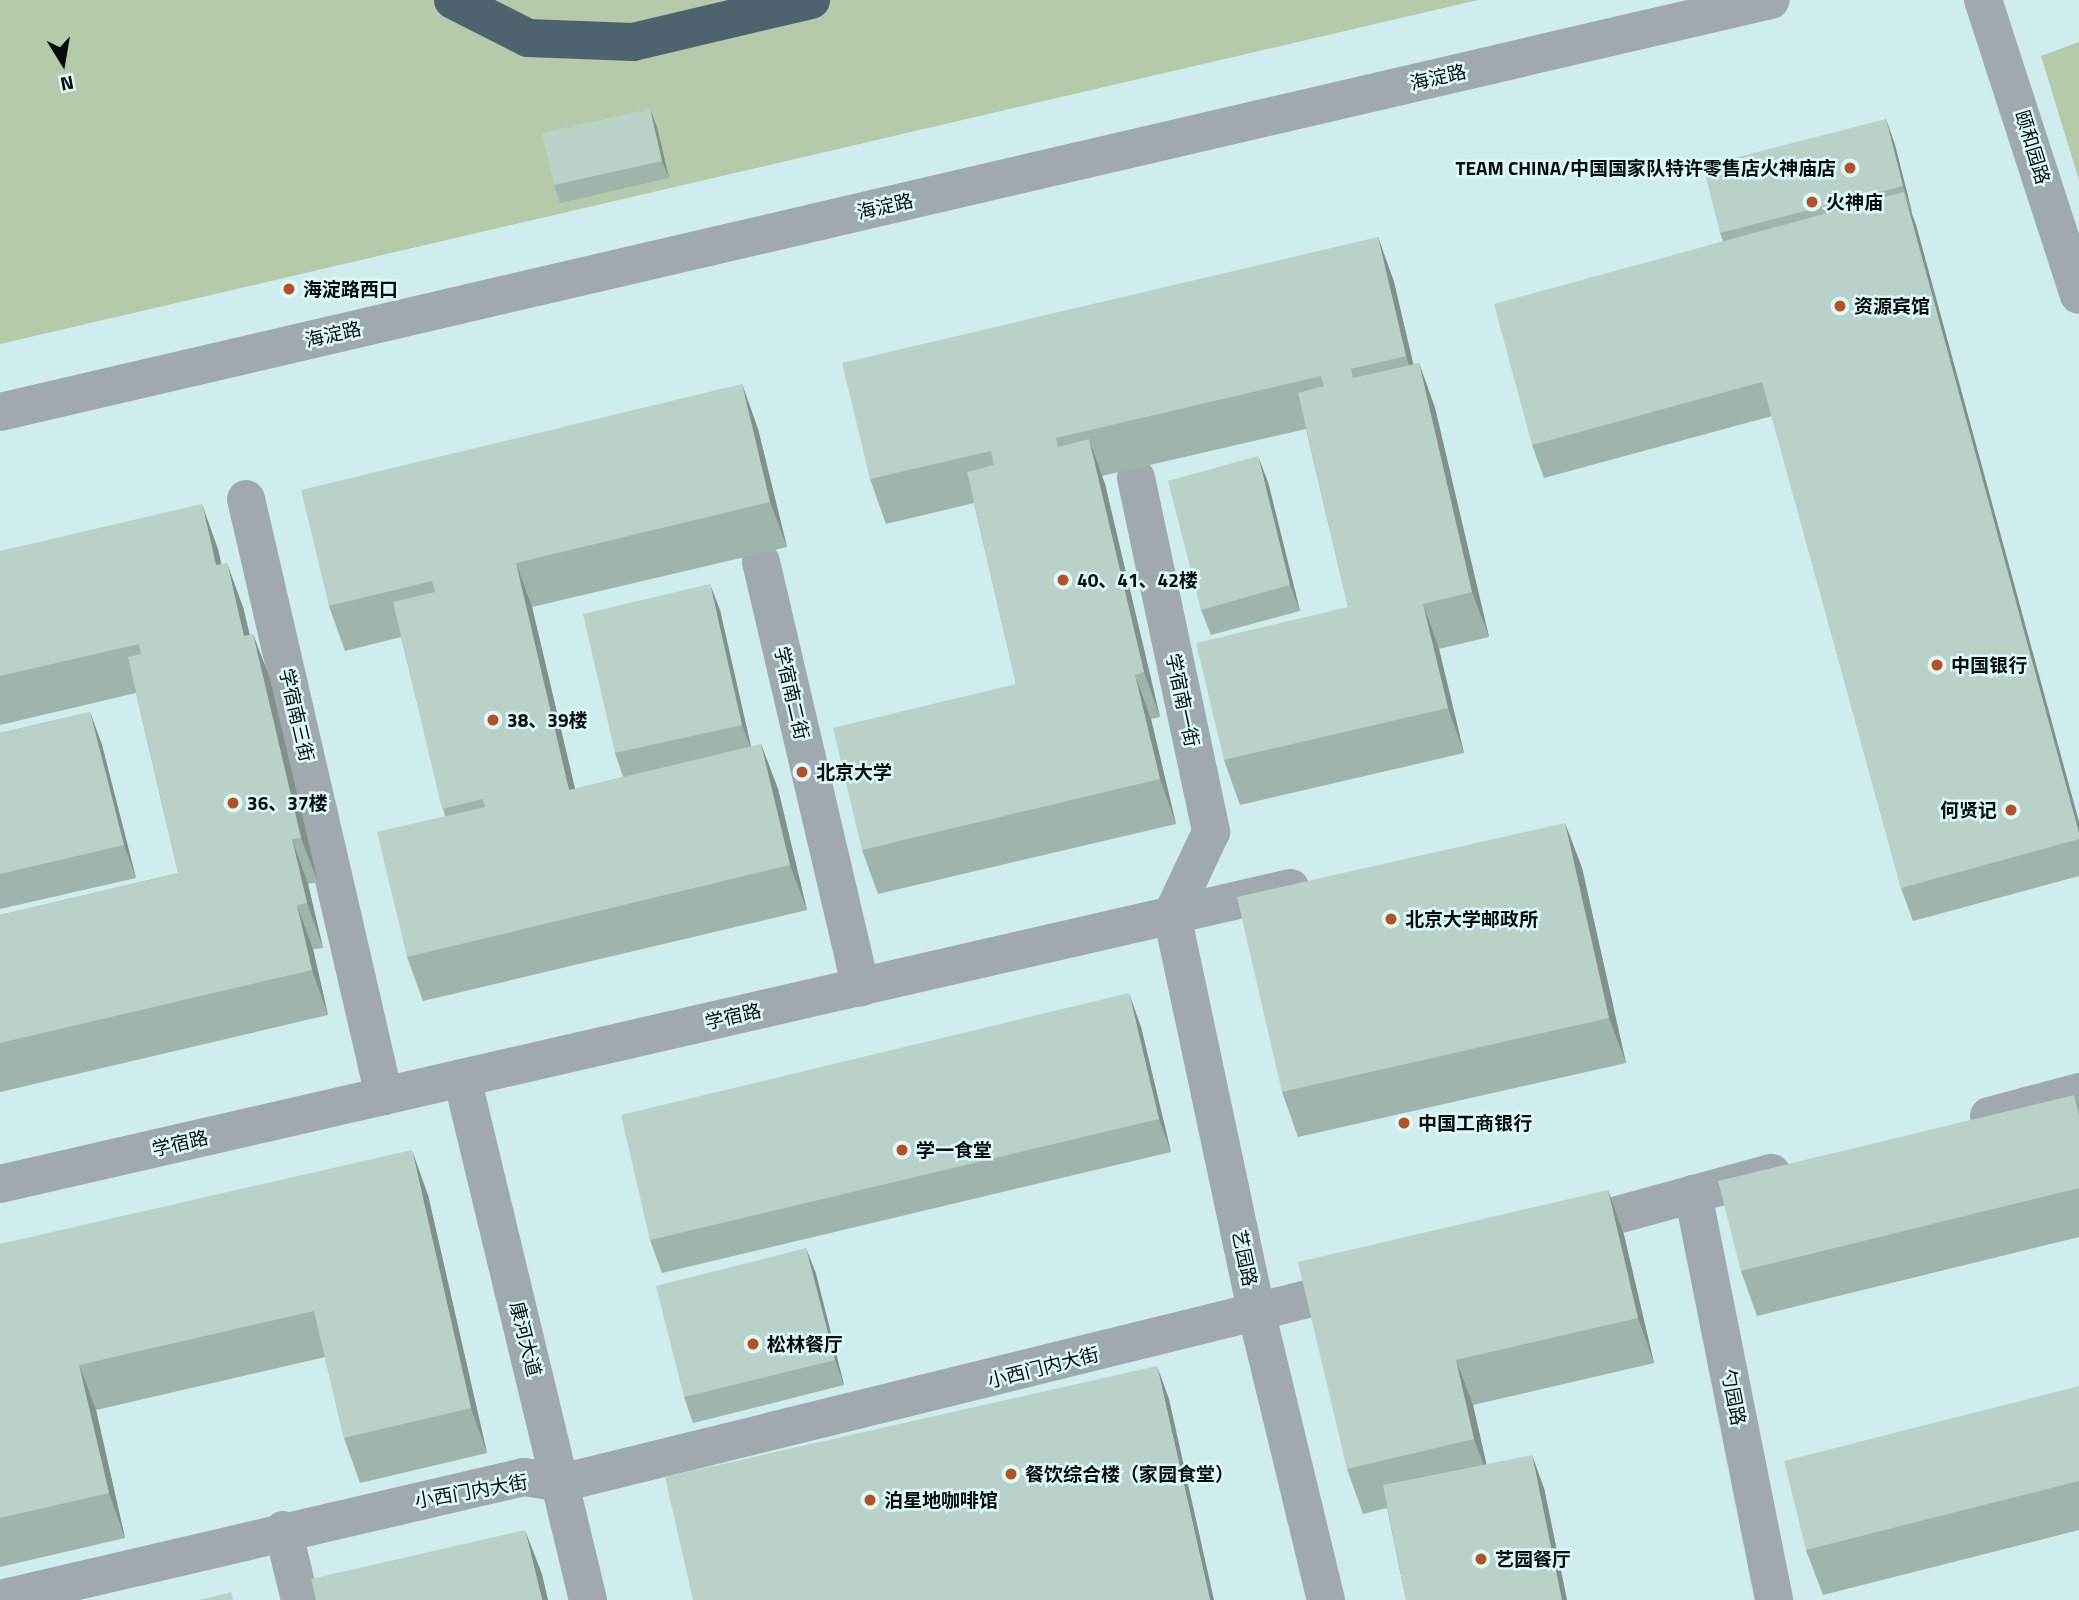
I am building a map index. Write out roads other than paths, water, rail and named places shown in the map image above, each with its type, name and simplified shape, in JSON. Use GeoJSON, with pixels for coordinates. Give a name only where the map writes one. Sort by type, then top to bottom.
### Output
{"type":"FeatureCollection","features":[{"type":"Feature","properties":{"kind":"highway"},"geometry":{"type":"LineString","coordinates":[[453,0],[528,38],[633,42],[811,0]]}},
{"type":"Feature","properties":{"kind":"street","name":"海淀路"},"geometry":{"type":"LineString","coordinates":[[0,412],[1771,0]]}},
{"type":"Feature","properties":{"kind":"street","name":"颐和园路"},"geometry":{"type":"LineString","coordinates":[[1983,0],[2006,58],[2079,295]]}},
{"type":"Feature","properties":{"kind":"street","name":"学宿南一街"},"geometry":{"type":"LineString","coordinates":[[1136,478],[1211,832],[1172,915]]}},
{"type":"Feature","properties":{"kind":"street","name":"学宿南三街"},"geometry":{"type":"LineString","coordinates":[[246,499],[384,1096]]}},
{"type":"Feature","properties":{"kind":"street","name":"学宿南二街"},"geometry":{"type":"LineString","coordinates":[[761,562],[861,987]]}},
{"type":"Feature","properties":{"kind":"street","name":"学宿路"},"geometry":{"type":"LineString","coordinates":[[0,1184],[1319,881]]}},
{"type":"Feature","properties":{"kind":"street","name":"艺园路"},"geometry":{"type":"LineString","coordinates":[[1172,915],[1257,1315],[1325,1600]]}},
{"type":"Feature","properties":{"kind":"street","name":"康河大道"},"geometry":{"type":"LineString","coordinates":[[462,1078],[588,1600]]}},
{"type":"Feature","properties":{"kind":"street"},"geometry":{"type":"LineString","coordinates":[[1959,1124],[2079,1093]]}},
{"type":"Feature","properties":{"kind":"street"},"geometry":{"type":"LineString","coordinates":[[1534,1238],[1800,1166]]}},
{"type":"Feature","properties":{"kind":"street","name":"勺园路"},"geometry":{"type":"LineString","coordinates":[[1693,1194],[1774,1600]]}},
{"type":"Feature","properties":{"kind":"street","name":"小西门内大街"},"geometry":{"type":"LineString","coordinates":[[0,1599],[283,1530],[524,1477],[561,1483],[1257,1315],[1389,1278]]}},
{"type":"Feature","properties":{"kind":"street"},"geometry":{"type":"LineString","coordinates":[[283,1530],[300,1600]]}},
{"type":"Feature","properties":{"kind":"place","name":"TEAM CHINA/中国国家队特许零售店火神庙店"},"geometry":{"type":"Point","coordinates":[1850,168]}},
{"type":"Feature","properties":{"kind":"place","name":"火神庙"},"geometry":{"type":"Point","coordinates":[1812,202]}},
{"type":"Feature","properties":{"kind":"place","name":"海淀路西口"},"geometry":{"type":"Point","coordinates":[289,289]}},
{"type":"Feature","properties":{"kind":"place","name":"资源宾馆"},"geometry":{"type":"Point","coordinates":[1840,306]}},
{"type":"Feature","properties":{"kind":"place","name":"40、41、42楼"},"geometry":{"type":"Point","coordinates":[1063,580]}},
{"type":"Feature","properties":{"kind":"place","name":"中国银行"},"geometry":{"type":"Point","coordinates":[1937,665]}},
{"type":"Feature","properties":{"kind":"place","name":"38、39楼"},"geometry":{"type":"Point","coordinates":[493,720]}},
{"type":"Feature","properties":{"kind":"place","name":"北京大学"},"geometry":{"type":"Point","coordinates":[802,772]}},
{"type":"Feature","properties":{"kind":"place","name":"36、37楼"},"geometry":{"type":"Point","coordinates":[233,803]}},
{"type":"Feature","properties":{"kind":"place","name":"何贤记"},"geometry":{"type":"Point","coordinates":[2011,810]}},
{"type":"Feature","properties":{"kind":"place","name":"北京大学邮政所"},"geometry":{"type":"Point","coordinates":[1391,919]}},
{"type":"Feature","properties":{"kind":"place","name":"中国工商银行"},"geometry":{"type":"Point","coordinates":[1404,1123]}},
{"type":"Feature","properties":{"kind":"place","name":"学一食堂"},"geometry":{"type":"Point","coordinates":[902,1150]}},
{"type":"Feature","properties":{"kind":"place","name":"松林餐厅"},"geometry":{"type":"Point","coordinates":[753,1344]}},
{"type":"Feature","properties":{"kind":"place","name":"餐饮综合楼（家园食堂）"},"geometry":{"type":"Point","coordinates":[1011,1474]}},
{"type":"Feature","properties":{"kind":"place","name":"泊星地咖啡馆"},"geometry":{"type":"Point","coordinates":[870,1500]}},
{"type":"Feature","properties":{"kind":"place","name":"艺园餐厅"},"geometry":{"type":"Point","coordinates":[1481,1559]}}]}
